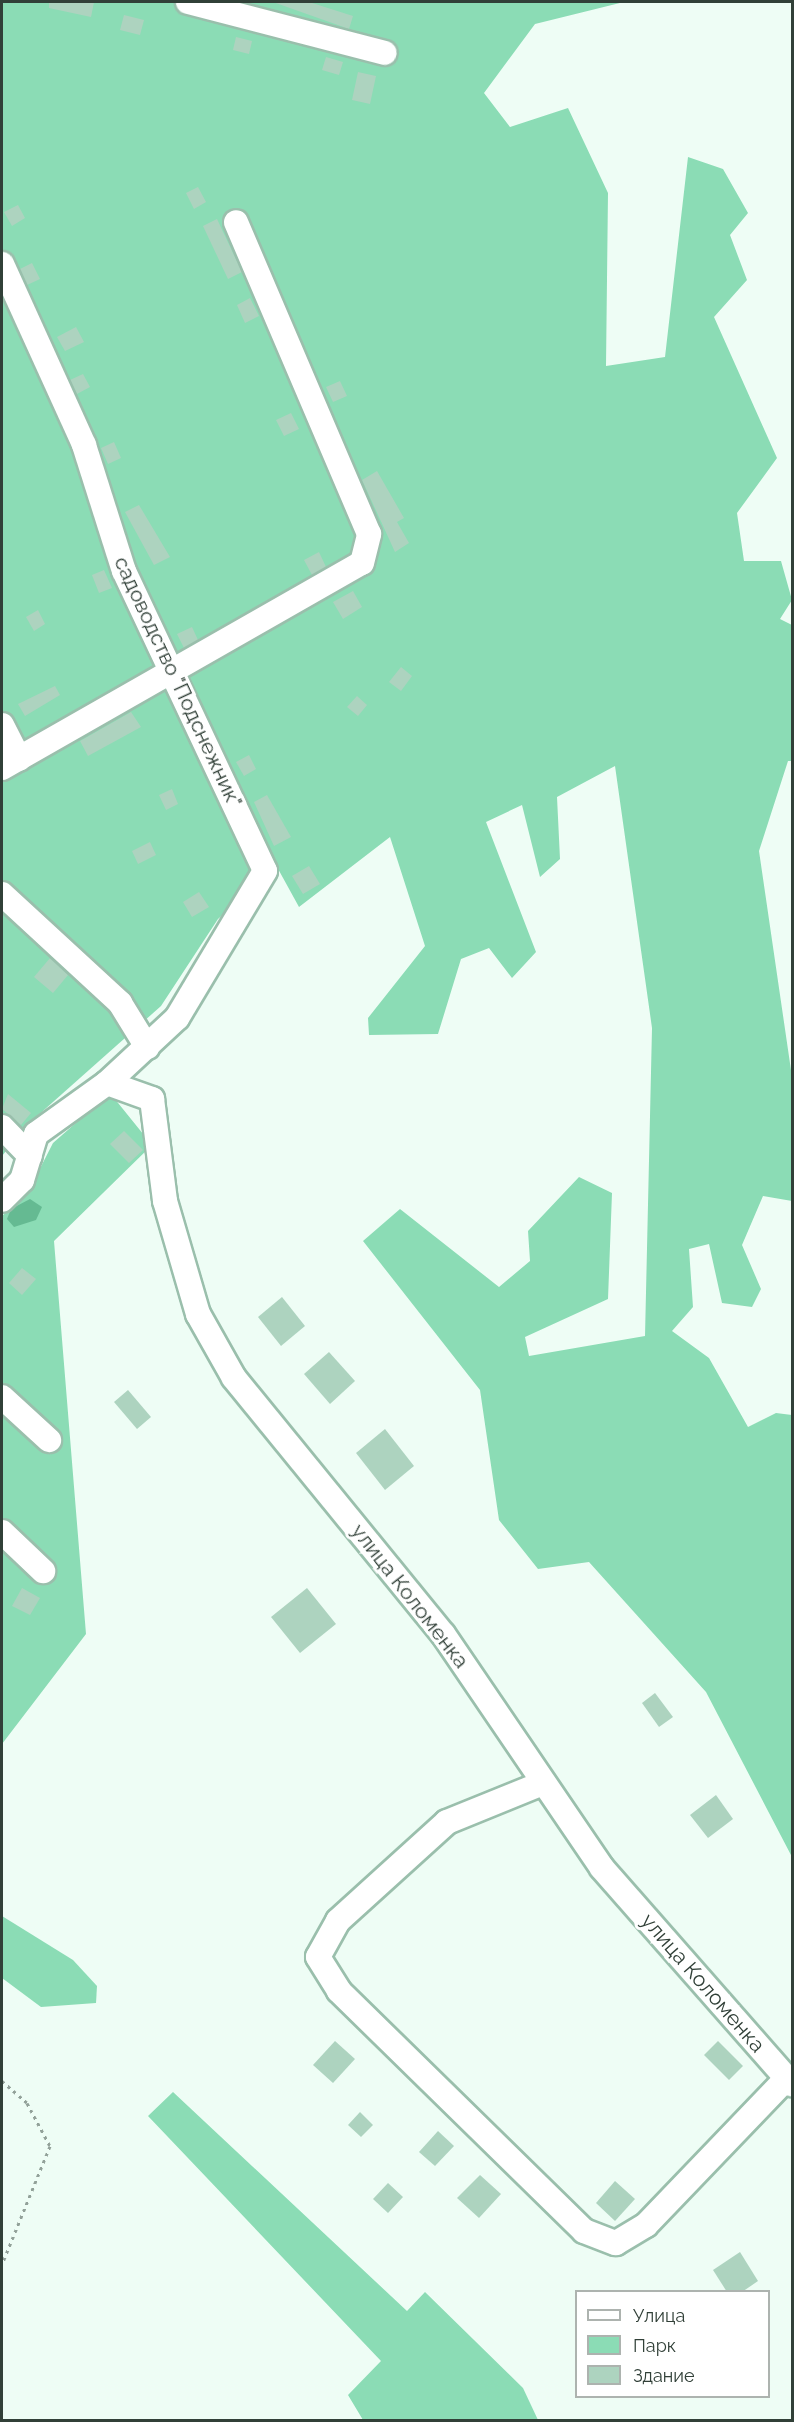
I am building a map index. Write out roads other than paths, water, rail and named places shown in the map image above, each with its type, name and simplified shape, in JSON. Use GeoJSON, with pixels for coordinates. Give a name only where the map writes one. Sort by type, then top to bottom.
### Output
{"type":"FeatureCollection","features":[{"type":"Feature","properties":{"kind":"street"},"geometry":{"type":"LineString","coordinates":[[188,2],[386,53]]}},
{"type":"Feature","properties":{"kind":"street"},"geometry":{"type":"LineString","coordinates":[[2,725],[10,763],[174,674],[362,563],[369,534],[236,222]]}},
{"type":"Feature","properties":{"kind":"street","name":"садоводство \"Подснежник\""},"geometry":{"type":"LineString","coordinates":[[2,264],[84,445],[124,571],[265,871],[177,1018],[147,1047]]}},
{"type":"Feature","properties":{"kind":"street"},"geometry":{"type":"LineString","coordinates":[[2,894],[120,1003],[147,1047],[107,1083],[36,1134],[22,1180],[2,1200]]}},
{"type":"Feature","properties":{"kind":"street","name":"улица Коломенка"},"geometry":{"type":"LineString","coordinates":[[107,1083],[152,1099],[165,1202],[198,1314],[234,1378],[443,1634],[602,1868],[790,2081]]}},
{"type":"Feature","properties":{"kind":"street"},"geometry":{"type":"LineString","coordinates":[[2,1127],[30,1156]]}},
{"type":"Feature","properties":{"kind":"street"},"geometry":{"type":"LineString","coordinates":[[2,1397],[49,1440]]}},
{"type":"Feature","properties":{"kind":"street"},"geometry":{"type":"LineString","coordinates":[[2,1532],[43,1571]]}},
{"type":"Feature","properties":{"kind":"street"},"geometry":{"type":"LineString","coordinates":[[543,1783],[447,1822],[338,1921],[318,1957],[339,1990],[584,2231],[616,2243],[646,2225],[790,2081]]}}]}
